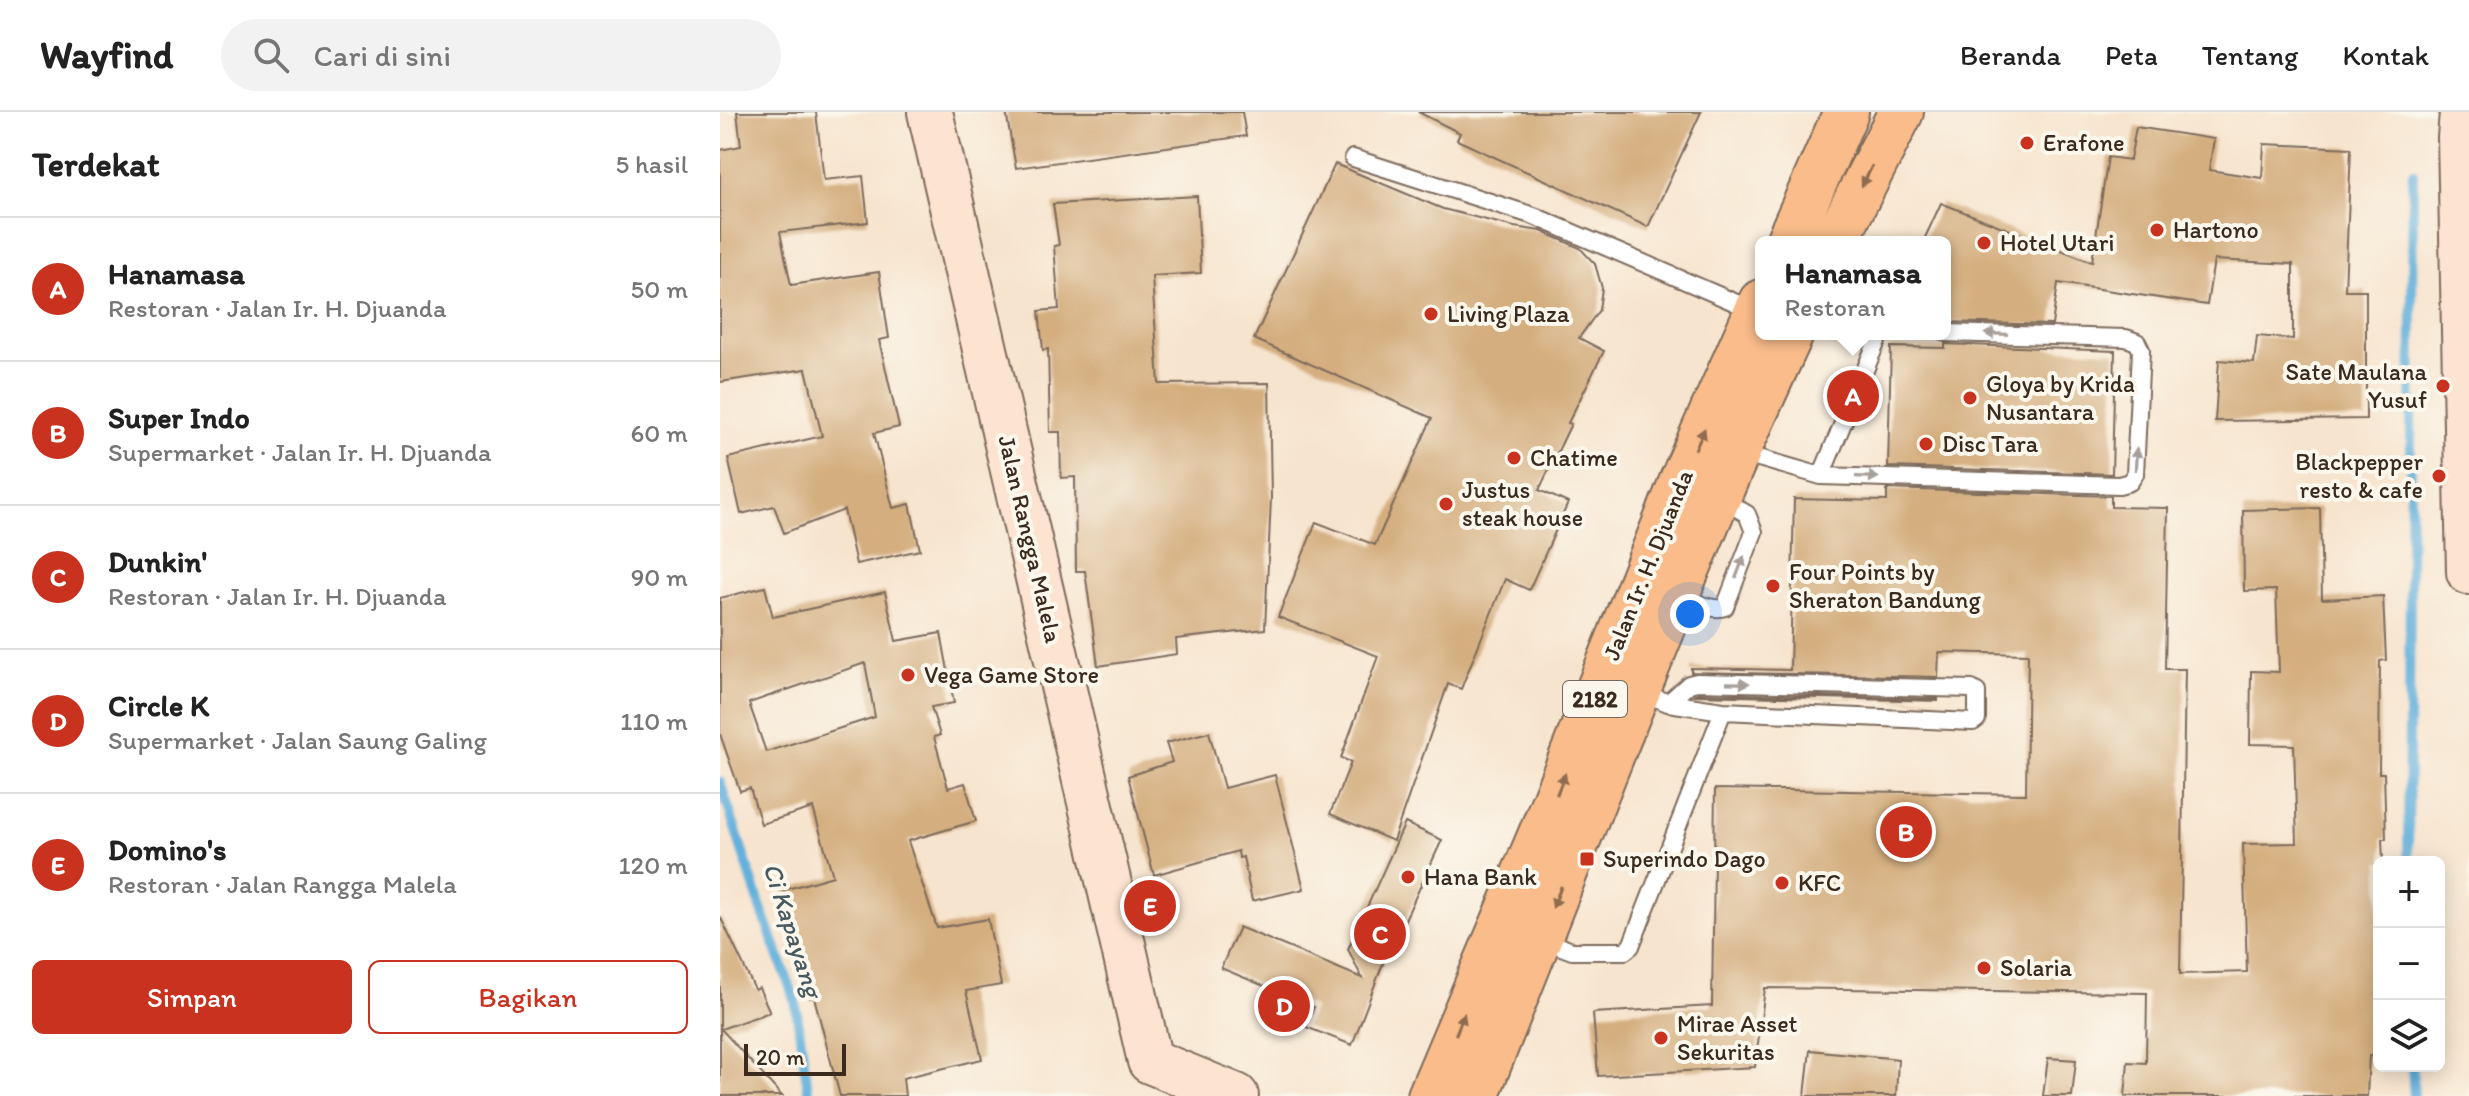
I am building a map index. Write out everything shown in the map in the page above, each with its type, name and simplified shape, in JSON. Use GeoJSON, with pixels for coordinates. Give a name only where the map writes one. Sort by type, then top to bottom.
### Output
{"type":"FeatureCollection","features":[{"type":"Feature","properties":{"kind":"main road"},"geometry":{"type":"LineString","coordinates":[[1791,236],[1846,112]]}},
{"type":"Feature","properties":{"kind":"main road"},"geometry":{"type":"LineString","coordinates":[[1838,236],[1901,112]]}},
{"type":"Feature","properties":{"kind":"main road","name":"Jalan Ir. H. Djuanda"},"geometry":{"type":"LineString","coordinates":[[1430,1096],[1540,836],[1683,478],[1757,340]]}},
{"type":"Feature","properties":{"kind":"main road","name":"Jalan Ir. H. Djuanda"},"geometry":{"type":"LineString","coordinates":[[1476,1096],[1556,945],[1652,696],[1677,593],[1736,452],[1764,340]]}},
{"type":"Feature","properties":{"kind":"street","name":"Jalan Rangga Malela"},"geometry":{"type":"LineString","coordinates":[[930,112],[1143,1078]]}},
{"type":"Feature","properties":{"kind":"street"},"geometry":{"type":"LineString","coordinates":[[2462,112],[2469,572]]}},
{"type":"Feature","properties":{"kind":"street"},"geometry":{"type":"LineString","coordinates":[[1143,1078],[1236,1096]]}},
{"type":"Feature","properties":{"kind":"lane"},"geometry":{"type":"LineString","coordinates":[[1353,158],[1534,216],[1755,310]]}},
{"type":"Feature","properties":{"kind":"lane"},"geometry":{"type":"LineString","coordinates":[[1736,452],[1821,476],[2119,485],[2130,482],[2135,474],[2141,350],[2137,342],[2126,338],[1951,333]]}},
{"type":"Feature","properties":{"kind":"lane"},"geometry":{"type":"LineString","coordinates":[[1821,476],[1878,340]]}},
{"type":"Feature","properties":{"kind":"lane"},"geometry":{"type":"LineString","coordinates":[[1697,682],[1958,688],[1977,692],[1977,719],[1973,722],[1723,711],[1686,707],[1652,696],[1697,682]]}},
{"type":"Feature","properties":{"kind":"lane"},"geometry":{"type":"LineString","coordinates":[[1556,945],[1625,951],[1631,946],[1723,711]]}},
{"type":"Feature","properties":{"kind":"building"},"geometry":{"type":"Polygon","coordinates":[[[737,112],[816,112],[824,180],[863,176],[868,222],[780,232],[791,285],[879,272],[889,338],[879,340],[899,427],[874,433],[893,508],[910,504],[920,550],[856,564],[844,510],[784,533],[774,506],[741,514],[728,458],[822,436],[806,369],[720,382],[720,150],[741,146],[737,112]]]}},
{"type":"Feature","properties":{"kind":"building"},"geometry":{"type":"Polygon","coordinates":[[[1006,112],[1242,112],[1246,136],[1016,168],[1006,112]]]}},
{"type":"Feature","properties":{"kind":"building"},"geometry":{"type":"Polygon","coordinates":[[[1418,112],[1701,112],[1648,227],[1457,140],[1460,133],[1418,112]]]}},
{"type":"Feature","properties":{"kind":"building"},"geometry":{"type":"Polygon","coordinates":[[[2136,127],[2214,139],[2209,170],[2262,178],[2264,144],[2351,148],[2345,290],[2366,290],[2366,419],[2215,421],[2219,360],[2254,363],[2257,336],[2293,339],[2293,264],[2214,260],[2207,305],[2058,283],[2052,325],[1951,322],[1951,236],[1926,236],[1941,203],[2092,262],[2108,157],[2130,160],[2136,127]]]}},
{"type":"Feature","properties":{"kind":"building"},"geometry":{"type":"Polygon","coordinates":[[[1335,164],[1443,209],[1541,231],[1580,248],[1595,264],[1602,288],[1599,310],[1579,338],[1604,351],[1539,490],[1568,503],[1529,590],[1505,579],[1461,689],[1448,684],[1393,841],[1330,814],[1351,762],[1341,758],[1378,656],[1278,617],[1316,522],[1375,545],[1432,418],[1254,339],[1335,164]]]}},
{"type":"Feature","properties":{"kind":"building"},"geometry":{"type":"Polygon","coordinates":[[[1197,196],[1201,273],[1152,276],[1159,384],[1269,383],[1271,498],[1265,629],[1176,639],[1177,654],[1098,666],[1085,571],[1076,571],[1075,477],[1061,478],[1060,432],[1050,432],[1048,349],[1043,350],[1039,311],[1059,309],[1054,246],[1059,245],[1053,204],[1197,196]]]}},
{"type":"Feature","properties":{"kind":"building"},"geometry":{"type":"Polygon","coordinates":[[[1945,344],[2115,351],[2112,474],[1888,467],[1891,347],[1945,348],[1945,344]]]}},
{"type":"Feature","properties":{"kind":"building"},"geometry":{"type":"Polygon","coordinates":[[[1887,489],[2111,496],[2111,507],[2168,508],[2165,669],[2185,669],[2180,974],[2247,972],[2243,844],[2297,843],[2294,745],[2250,744],[2251,671],[2279,672],[2276,590],[2244,591],[2243,510],[2320,508],[2322,599],[2383,596],[2386,660],[2380,661],[2379,773],[2384,773],[2386,839],[2382,839],[2383,856],[2373,856],[2373,1056],[2369,1056],[2367,1096],[2125,1096],[2128,1062],[2146,1063],[2147,993],[1765,988],[1755,1067],[1598,1076],[1593,1013],[1712,1006],[1715,789],[2026,794],[2028,654],[1939,652],[1938,677],[1691,672],[1691,668],[1790,670],[1794,499],[1887,501],[1887,489]]]}},
{"type":"Feature","properties":{"kind":"building"},"geometry":{"type":"Polygon","coordinates":[[[765,587],[773,617],[885,592],[896,641],[941,633],[954,703],[931,707],[940,735],[934,737],[948,788],[965,783],[976,821],[908,841],[937,928],[988,919],[1001,985],[966,991],[982,1059],[903,1078],[905,1096],[840,1096],[814,997],[810,998],[803,973],[807,972],[784,890],[833,876],[813,808],[761,824],[750,788],[740,791],[720,734],[720,598],[765,587]],[[865,663],[749,703],[766,752],[875,717],[865,663]]]}},
{"type":"Feature","properties":{"kind":"building"},"geometry":{"type":"Polygon","coordinates":[[[1693,695],[1938,699],[1938,701],[1693,695]]]}},
{"type":"Feature","properties":{"kind":"building"},"geometry":{"type":"Polygon","coordinates":[[[1209,732],[1224,788],[1275,775],[1304,889],[1252,901],[1243,857],[1239,858],[1238,851],[1154,875],[1128,776],[1172,762],[1166,743],[1209,732]]]}},
{"type":"Feature","properties":{"kind":"building"},"geometry":{"type":"Polygon","coordinates":[[[1405,823],[1442,840],[1402,926],[1398,924],[1352,1045],[1306,1027],[1314,1007],[1221,968],[1239,927],[1362,978],[1348,949],[1405,823]]]}},
{"type":"Feature","properties":{"kind":"building"},"geometry":{"type":"Polygon","coordinates":[[[720,916],[755,990],[759,988],[770,1012],[721,1029],[782,1096],[720,1096],[720,916]]]}},
{"type":"Feature","properties":{"kind":"building"},"geometry":{"type":"Polygon","coordinates":[[[1810,1050],[1898,1059],[1896,1096],[1805,1096],[1810,1050]]]}},
{"type":"Feature","properties":{"kind":"building"},"geometry":{"type":"Polygon","coordinates":[[[2048,1058],[2076,1060],[2072,1096],[2043,1096],[2048,1058]]]}},
{"type":"Feature","properties":{"kind":"waterway"},"geometry":{"type":"LineString","coordinates":[[2408,856],[2413,173]]}},
{"type":"Feature","properties":{"kind":"waterway","name":"Ci Kapayang"},"geometry":{"type":"LineString","coordinates":[[720,782],[795,1000],[809,1096]]}},
{"type":"Feature","properties":{"kind":"waterway"},"geometry":{"type":"LineString","coordinates":[[2412,1072],[2414,1096]]}},
{"type":"Feature","properties":{"kind":"place","name":"Erafone"},"geometry":{"type":"Point","coordinates":[2027,143]}},
{"type":"Feature","properties":{"kind":"place","name":"Hartono"},"geometry":{"type":"Point","coordinates":[2157,230]}},
{"type":"Feature","properties":{"kind":"place","name":"Hotel Utari"},"geometry":{"type":"Point","coordinates":[1984,243]}},
{"type":"Feature","properties":{"kind":"place","name":"Living Plaza"},"geometry":{"type":"Point","coordinates":[1431,314]}},
{"type":"Feature","properties":{"kind":"place","name":"Sate Maulana Yusuf"},"geometry":{"type":"Point","coordinates":[2443,386]}},
{"type":"Feature","properties":{"kind":"place","name":"Hanamasa"},"geometry":{"type":"Point","coordinates":[1853,396]}},
{"type":"Feature","properties":{"kind":"place","name":"Gloya by Krida Nusantara"},"geometry":{"type":"Point","coordinates":[1970,398]}},
{"type":"Feature","properties":{"kind":"place","name":"Disc Tara"},"geometry":{"type":"Point","coordinates":[1926,444]}},
{"type":"Feature","properties":{"kind":"place","name":"Chatime"},"geometry":{"type":"Point","coordinates":[1514,458]}},
{"type":"Feature","properties":{"kind":"place","name":"Blackpepper resto & cafe"},"geometry":{"type":"Point","coordinates":[2439,476]}},
{"type":"Feature","properties":{"kind":"place","name":"Justus steak house"},"geometry":{"type":"Point","coordinates":[1446,504]}},
{"type":"Feature","properties":{"kind":"place","name":"Four Points by Sheraton Bandung"},"geometry":{"type":"Point","coordinates":[1773,586]}},
{"type":"Feature","properties":{"kind":"place","name":"Vega Game Store"},"geometry":{"type":"Point","coordinates":[908,675]}},
{"type":"Feature","properties":{"kind":"place","name":"Super Indo"},"geometry":{"type":"Point","coordinates":[1906,832]}},
{"type":"Feature","properties":{"kind":"place","name":"Superindo Dago"},"geometry":{"type":"Point","coordinates":[1587,859]}},
{"type":"Feature","properties":{"kind":"place","name":"Hana Bank"},"geometry":{"type":"Point","coordinates":[1408,877]}},
{"type":"Feature","properties":{"kind":"place","name":"KFC"},"geometry":{"type":"Point","coordinates":[1782,883]}},
{"type":"Feature","properties":{"kind":"place","name":"Domino's"},"geometry":{"type":"Point","coordinates":[1150,906]}},
{"type":"Feature","properties":{"kind":"place","name":"Dunkin'"},"geometry":{"type":"Point","coordinates":[1380,934]}},
{"type":"Feature","properties":{"kind":"place","name":"Solaria"},"geometry":{"type":"Point","coordinates":[1984,968]}},
{"type":"Feature","properties":{"kind":"place","name":"Circle K"},"geometry":{"type":"Point","coordinates":[1284,1006]}},
{"type":"Feature","properties":{"kind":"place","name":"Mirae Asset Sekuritas"},"geometry":{"type":"Point","coordinates":[1661,1038]}}]}
